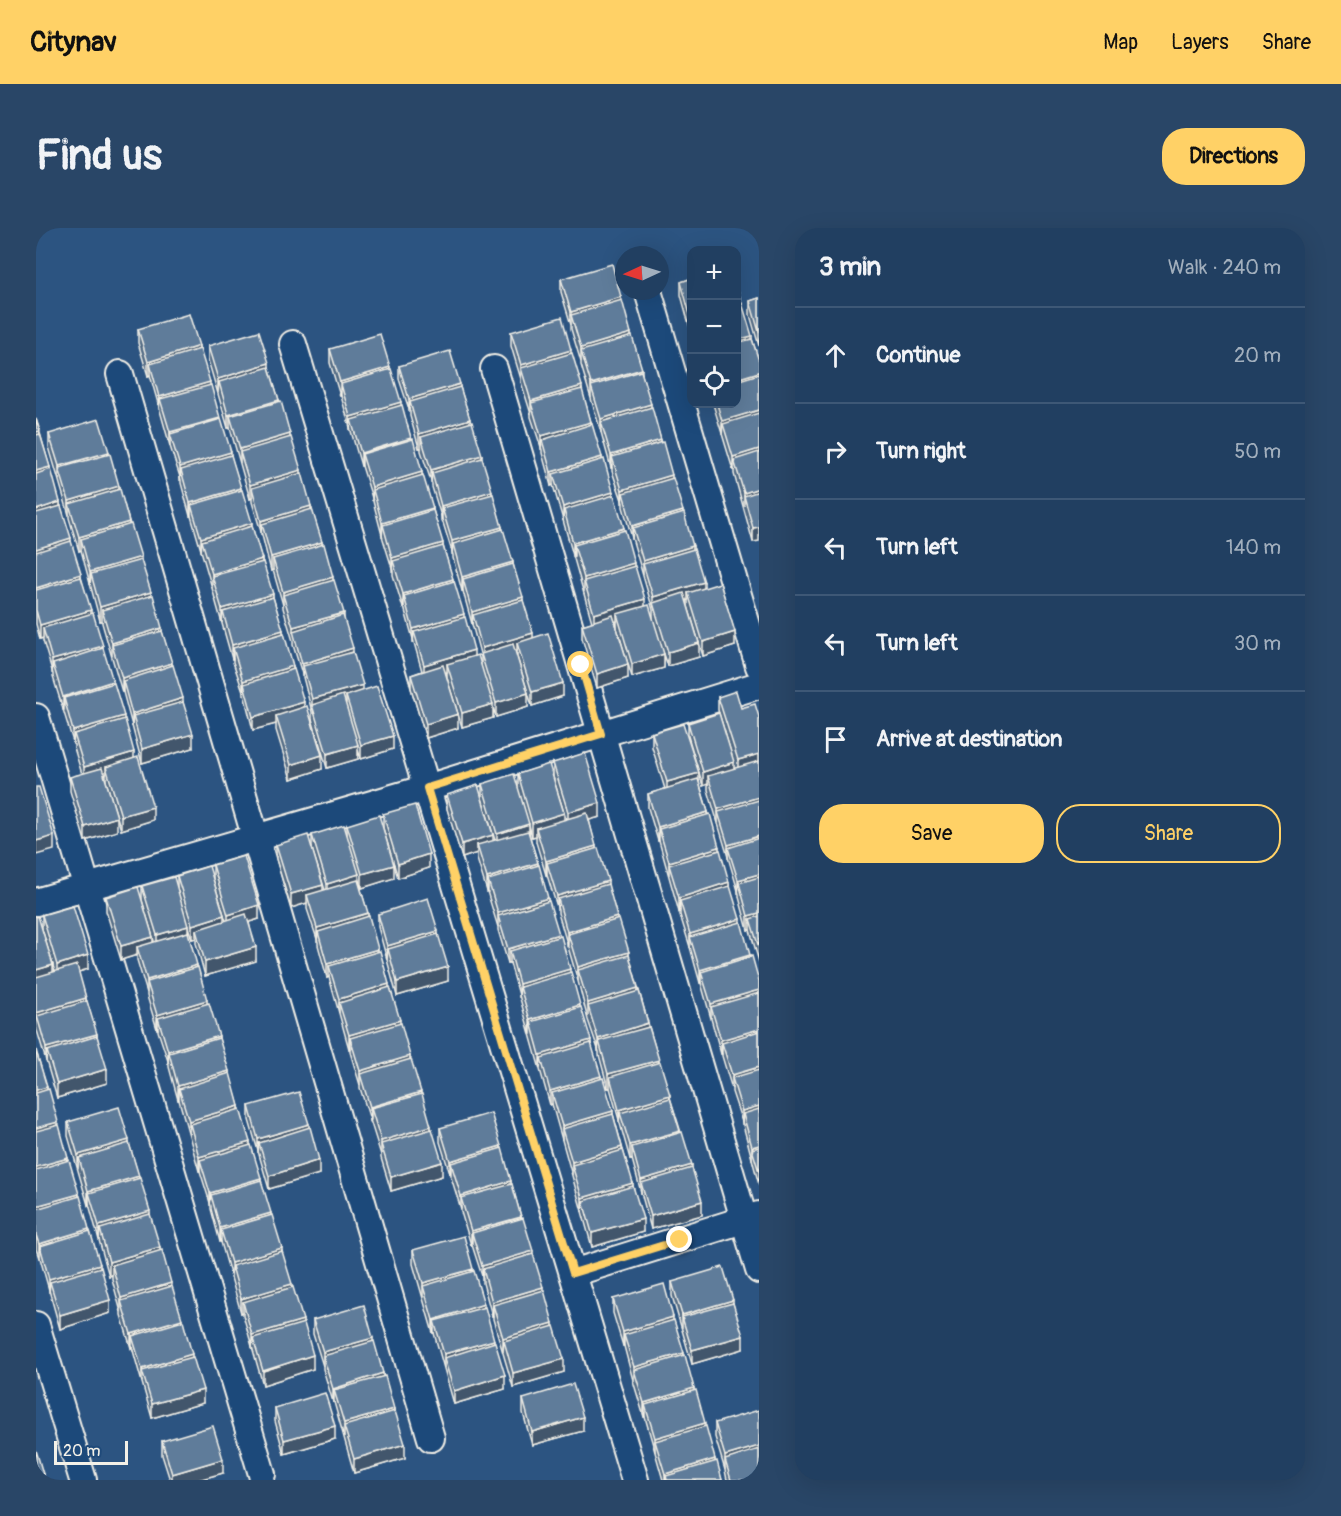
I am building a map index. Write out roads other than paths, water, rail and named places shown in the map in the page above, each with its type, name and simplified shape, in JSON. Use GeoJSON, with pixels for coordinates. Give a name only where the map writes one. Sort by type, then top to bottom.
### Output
{"type":"FeatureCollection","features":[{"type":"Feature","properties":{"kind":"street"},"geometry":{"type":"LineString","coordinates":[[651,300],[759,666]]}},
{"type":"Feature","properties":{"kind":"street"},"geometry":{"type":"LineString","coordinates":[[293,344],[635,1480]]}},
{"type":"Feature","properties":{"kind":"street"},"geometry":{"type":"LineString","coordinates":[[494,369],[601,734],[752,1217],[759,1270]]}},
{"type":"Feature","properties":{"kind":"street"},"geometry":{"type":"LineString","coordinates":[[120,374],[431,1438]]}},
{"type":"Feature","properties":{"kind":"street"},"geometry":{"type":"LineString","coordinates":[[36,902],[427,788],[759,685]]}},
{"type":"Feature","properties":{"kind":"street"},"geometry":{"type":"LineString","coordinates":[[36,717],[262,1474]]}},
{"type":"Feature","properties":{"kind":"street"},"geometry":{"type":"LineString","coordinates":[[573,1273],[752,1217]]}},
{"type":"Feature","properties":{"kind":"street"},"geometry":{"type":"LineString","coordinates":[[36,1325],[83,1480]]}}]}
